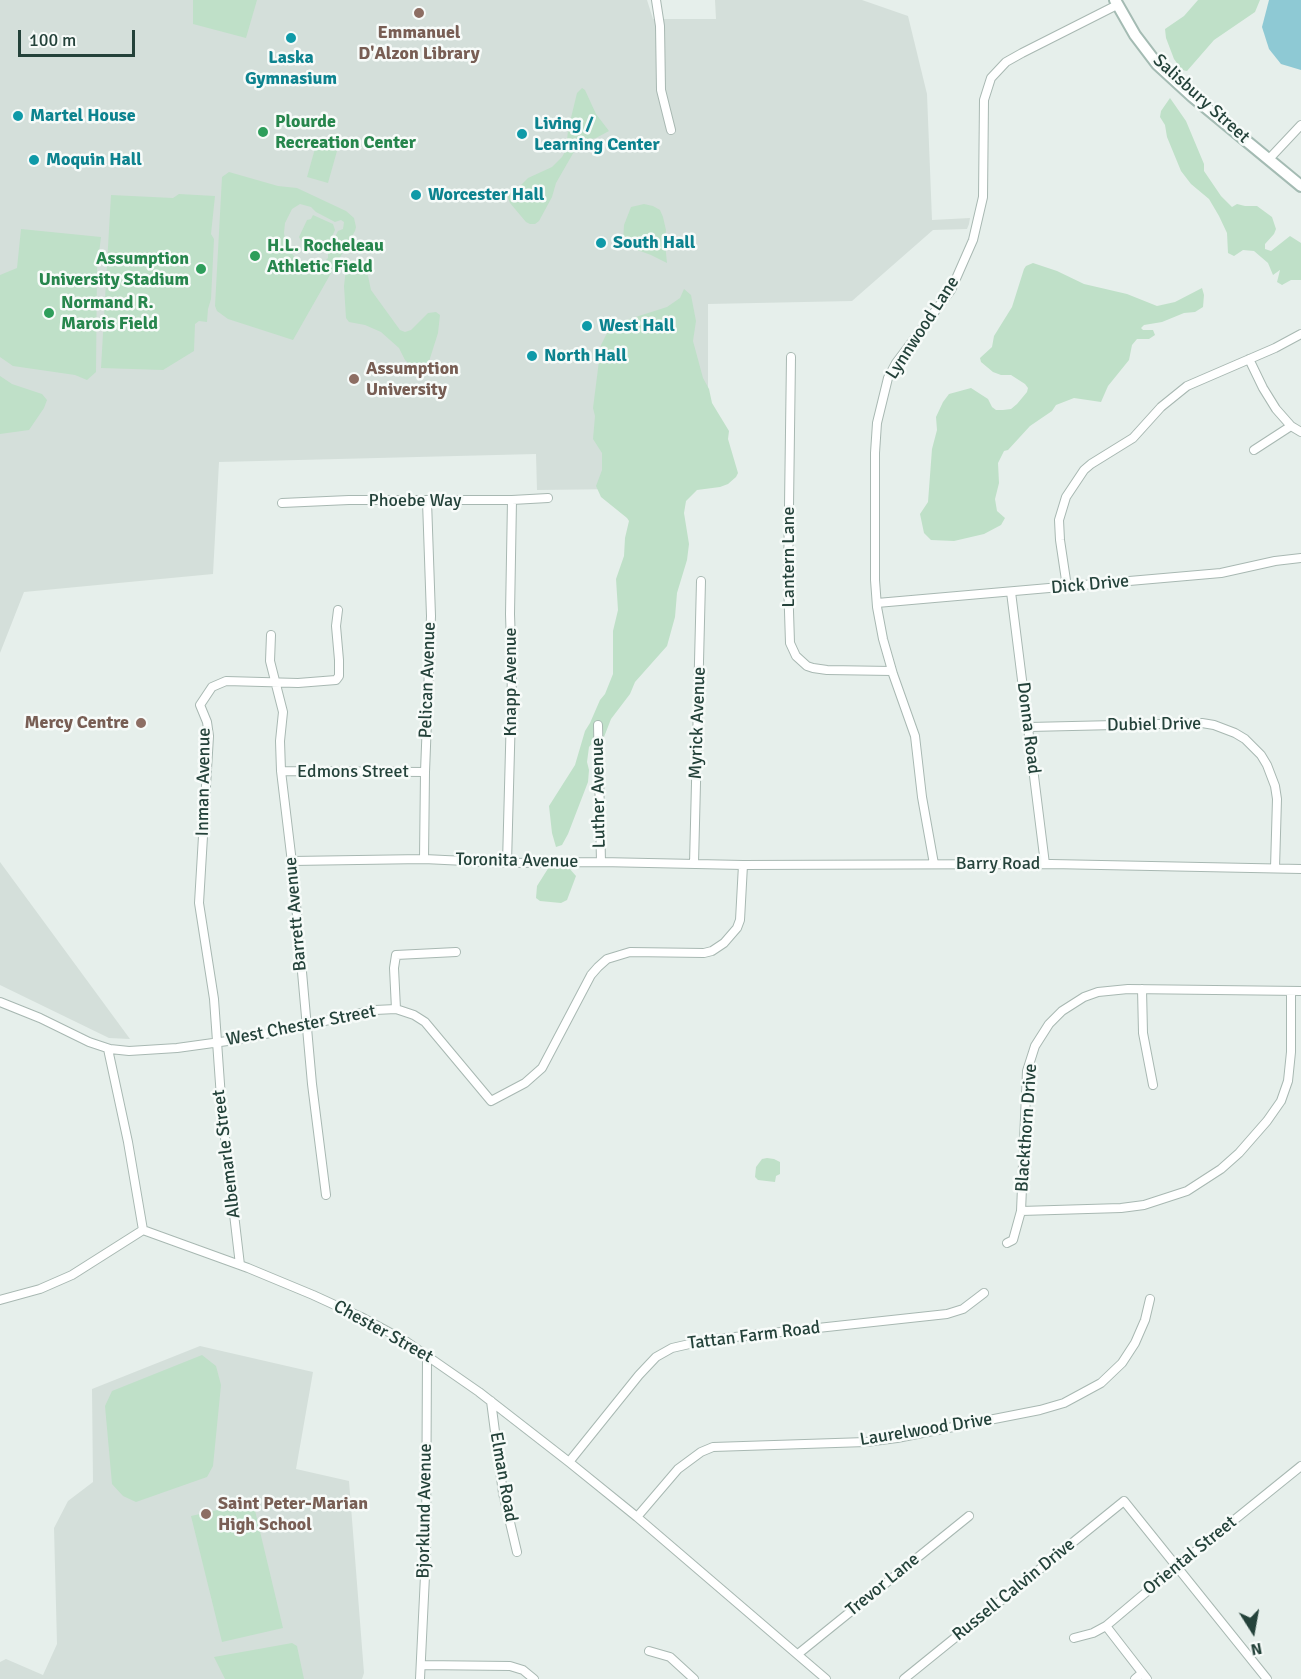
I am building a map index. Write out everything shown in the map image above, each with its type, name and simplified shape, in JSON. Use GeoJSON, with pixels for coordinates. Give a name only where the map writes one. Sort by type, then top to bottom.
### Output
{"type":"FeatureCollection","features":[{"type":"Feature","properties":{"kind":"main road","name":"Salisbury Street"},"geometry":{"type":"LineString","coordinates":[[1116,3],[1135,35],[1157,64],[1193,97],[1301,186]]}},
{"type":"Feature","properties":{"kind":"street"},"geometry":{"type":"LineString","coordinates":[[656,0],[660,26],[661,90],[671,130]]}},
{"type":"Feature","properties":{"kind":"street","name":"Lynnwood Lane"},"geometry":{"type":"LineString","coordinates":[[934,864],[922,796],[915,736],[892,671],[883,639],[877,603],[875,453],[877,423],[888,378],[896,363],[951,290],[973,240],[982,197],[984,100],[991,78],[1006,62],[1116,3]]}},
{"type":"Feature","properties":{"kind":"street"},"geometry":{"type":"LineString","coordinates":[[1269,159],[1301,125]]}},
{"type":"Feature","properties":{"kind":"street"},"geometry":{"type":"LineString","coordinates":[[1067,587],[1059,520],[1066,497],[1084,470],[1133,438],[1180,390],[1202,378],[1282,345],[1301,334]]}},
{"type":"Feature","properties":{"kind":"street","name":"Lantern Lane"},"geometry":{"type":"LineString","coordinates":[[791,357],[788,573],[790,644],[796,656],[807,666],[813,668],[892,671]]}},
{"type":"Feature","properties":{"kind":"street"},"geometry":{"type":"LineString","coordinates":[[1249,359],[1267,396],[1291,426],[1301,432]]}},
{"type":"Feature","properties":{"kind":"street"},"geometry":{"type":"LineString","coordinates":[[1254,450],[1291,426]]}},
{"type":"Feature","properties":{"kind":"street","name":"Phoebe Way"},"geometry":{"type":"LineString","coordinates":[[282,503],[548,498]]}},
{"type":"Feature","properties":{"kind":"street","name":"Knapp Avenue"},"geometry":{"type":"LineString","coordinates":[[507,863],[512,674],[510,614],[512,500]]}},
{"type":"Feature","properties":{"kind":"street","name":"Pelican Avenue"},"geometry":{"type":"LineString","coordinates":[[424,860],[431,604],[427,501]]}},
{"type":"Feature","properties":{"kind":"street","name":"Dick Drive"},"geometry":{"type":"LineString","coordinates":[[877,603],[1221,573],[1275,561],[1301,558]]}},
{"type":"Feature","properties":{"kind":"street","name":"Myrick Avenue"},"geometry":{"type":"LineString","coordinates":[[694,864],[701,581]]}},
{"type":"Feature","properties":{"kind":"street","name":"Donna Road"},"geometry":{"type":"LineString","coordinates":[[1011,592],[1045,864]]}},
{"type":"Feature","properties":{"kind":"street","name":"Inman Avenue"},"geometry":{"type":"LineString","coordinates":[[216,1043],[214,999],[199,903],[209,736],[200,705],[209,689],[221,682],[231,680],[328,682],[338,679],[336,626],[338,610]]}},
{"type":"Feature","properties":{"kind":"street","name":"Barrett Avenue"},"geometry":{"type":"LineString","coordinates":[[271,635],[270,661],[283,712],[280,741],[281,771],[292,861],[306,1026],[326,1195]]}},
{"type":"Feature","properties":{"kind":"street","name":"Dubiel Drive"},"geometry":{"type":"LineString","coordinates":[[1029,727],[1202,723],[1235,733],[1245,739],[1261,755],[1269,768],[1275,786],[1275,868]]}},
{"type":"Feature","properties":{"kind":"street","name":"Luther Avenue"},"geometry":{"type":"LineString","coordinates":[[598,725],[601,862]]}},
{"type":"Feature","properties":{"kind":"street","name":"Edmons Street"},"geometry":{"type":"LineString","coordinates":[[281,771],[425,772]]}},
{"type":"Feature","properties":{"kind":"street","name":"Toronita Avenue"},"geometry":{"type":"LineString","coordinates":[[292,861],[424,860],[743,865]]}},
{"type":"Feature","properties":{"kind":"street","name":"Barry Road"},"geometry":{"type":"LineString","coordinates":[[743,865],[1045,864],[1301,869]]}},
{"type":"Feature","properties":{"kind":"street","name":"West Chester Street"},"geometry":{"type":"LineString","coordinates":[[108,1049],[149,1050],[216,1043],[375,1010],[396,1009],[414,1015],[425,1022],[491,1101],[525,1083],[542,1068],[591,975],[607,959],[630,952],[712,951],[724,943],[737,928],[741,913],[743,865]]}},
{"type":"Feature","properties":{"kind":"street"},"geometry":{"type":"LineString","coordinates":[[396,1009],[394,968],[396,956],[456,952]]}},
{"type":"Feature","properties":{"kind":"street"},"geometry":{"type":"LineString","coordinates":[[1142,989],[1144,1043],[1153,1085]]}},
{"type":"Feature","properties":{"kind":"street","name":"Blackthorn Drive"},"geometry":{"type":"LineString","coordinates":[[1007,1243],[1013,1240],[1021,1211],[1028,1071],[1035,1046],[1056,1017],[1079,1000],[1098,992],[1142,989],[1301,991]]}},
{"type":"Feature","properties":{"kind":"street"},"geometry":{"type":"LineString","coordinates":[[1021,1211],[1121,1208],[1144,1205],[1187,1191],[1221,1169],[1239,1153],[1281,1101],[1288,1081],[1291,1052],[1292,991]]}},
{"type":"Feature","properties":{"kind":"street"},"geometry":{"type":"LineString","coordinates":[[0,1002],[108,1049],[126,1131],[143,1230],[72,1275],[40,1289],[0,1300]]}},
{"type":"Feature","properties":{"kind":"street","name":"Albemarle Street"},"geometry":{"type":"LineString","coordinates":[[216,1043],[240,1265]]}},
{"type":"Feature","properties":{"kind":"street","name":"Chester Street"},"geometry":{"type":"LineString","coordinates":[[143,1230],[240,1265],[361,1317],[407,1342],[491,1401],[569,1462],[637,1517],[826,1679]]}},
{"type":"Feature","properties":{"kind":"street","name":"Tattan Farm Road"},"geometry":{"type":"LineString","coordinates":[[569,1462],[644,1370],[660,1354],[672,1348],[707,1340],[948,1314],[963,1309],[984,1293]]}},
{"type":"Feature","properties":{"kind":"street","name":"Laurelwood Drive"},"geometry":{"type":"LineString","coordinates":[[637,1517],[678,1469],[689,1459],[713,1447],[866,1442],[1040,1410],[1064,1403],[1101,1383],[1122,1363],[1145,1320],[1150,1299]]}},
{"type":"Feature","properties":{"kind":"street","name":"Bjorklund Avenue"},"geometry":{"type":"LineString","coordinates":[[420,1679],[426,1555],[427,1356]]}},
{"type":"Feature","properties":{"kind":"street","name":"Elman Road"},"geometry":{"type":"LineString","coordinates":[[491,1401],[503,1493],[517,1552]]}},
{"type":"Feature","properties":{"kind":"street","name":"Oriental Street"},"geometry":{"type":"LineString","coordinates":[[1074,1638],[1093,1633],[1106,1626],[1176,1566],[1301,1466]]}},
{"type":"Feature","properties":{"kind":"street","name":"Russell Calvin Drive"},"geometry":{"type":"LineString","coordinates":[[904,1679],[1124,1502],[1176,1566]]}},
{"type":"Feature","properties":{"kind":"street","name":"Trevor Lane"},"geometry":{"type":"LineString","coordinates":[[798,1654],[969,1516]]}},
{"type":"Feature","properties":{"kind":"street"},"geometry":{"type":"LineString","coordinates":[[1176,1566],[1267,1679]]}},
{"type":"Feature","properties":{"kind":"street"},"geometry":{"type":"LineString","coordinates":[[1106,1626],[1144,1676],[1135,1679]]}},
{"type":"Feature","properties":{"kind":"street"},"geometry":{"type":"LineString","coordinates":[[650,1651],[670,1657],[694,1679]]}},
{"type":"Feature","properties":{"kind":"street"},"geometry":{"type":"LineString","coordinates":[[420,1665],[510,1666],[523,1670],[534,1679]]}},
{"type":"Feature","properties":{"kind":"shaded area","name":"Assumption University"},"geometry":{"type":"Polygon","coordinates":[[[0,0],[647,0],[653,19],[716,19],[715,0],[862,0],[908,16],[927,94],[932,220],[970,218],[969,224],[967,229],[933,230],[852,301],[708,304],[708,488],[537,490],[536,454],[219,462],[213,574],[24,592],[0,653],[0,0]]]}},
{"type":"Feature","properties":{"kind":"shaded area"},"geometry":{"type":"Polygon","coordinates":[[[0,862],[130,1039],[109,1038],[0,985],[0,862]]]}},
{"type":"Feature","properties":{"kind":"shaded area","name":"Saint Peter-Marian High School"},"geometry":{"type":"Polygon","coordinates":[[[200,1346],[313,1372],[296,1469],[349,1481],[364,1673],[362,1679],[0,1679],[0,1662],[6,1659],[43,1675],[57,1644],[54,1528],[68,1501],[93,1482],[92,1389],[200,1346]]]}},
{"type":"Feature","properties":{"kind":"green space"},"geometry":{"type":"Polygon","coordinates":[[[193,0],[257,0],[246,38],[193,24],[193,0]]]}},
{"type":"Feature","properties":{"kind":"green space"},"geometry":{"type":"Polygon","coordinates":[[[1198,0],[1260,0],[1255,12],[1214,40],[1187,71],[1182,70],[1174,59],[1165,29],[1184,16],[1198,0]]]}},
{"type":"Feature","properties":{"kind":"green space"},"geometry":{"type":"Polygon","coordinates":[[[582,88],[596,114],[609,131],[579,143],[556,183],[552,197],[539,221],[530,224],[510,203],[508,193],[515,191],[528,178],[552,167],[562,157],[566,150],[568,130],[577,93],[582,88]]]}},
{"type":"Feature","properties":{"kind":"green space"},"geometry":{"type":"Polygon","coordinates":[[[1170,98],[1186,121],[1204,164],[1204,171],[1221,196],[1232,207],[1237,204],[1257,206],[1272,217],[1276,229],[1265,244],[1265,249],[1271,251],[1290,236],[1301,243],[1301,280],[1291,280],[1282,285],[1277,282],[1280,270],[1273,275],[1268,263],[1254,251],[1243,250],[1234,256],[1228,253],[1227,233],[1219,216],[1209,199],[1191,184],[1181,171],[1167,137],[1165,125],[1160,117],[1161,111],[1170,98]]]}},
{"type":"Feature","properties":{"kind":"green space"},"geometry":{"type":"Polygon","coordinates":[[[316,145],[337,151],[328,183],[307,177],[316,145]]]}},
{"type":"Feature","properties":{"kind":"green space","name":"H.L. Rocheleau Athletic Field"},"geometry":{"type":"Polygon","coordinates":[[[229,172],[278,186],[297,188],[346,211],[354,218],[355,231],[293,340],[228,319],[217,311],[215,306],[222,177],[229,172]],[[300,204],[292,209],[285,223],[284,233],[286,246],[297,260],[319,267],[328,258],[328,251],[338,231],[343,229],[344,222],[341,220],[335,222],[311,207],[300,204]]]}},
{"type":"Feature","properties":{"kind":"green space"},"geometry":{"type":"Polygon","coordinates":[[[179,194],[215,196],[211,234],[214,239],[211,299],[207,322],[199,321],[195,324],[194,351],[163,370],[101,368],[111,195],[173,198],[179,194]]]}},
{"type":"Feature","properties":{"kind":"green space"},"geometry":{"type":"Polygon","coordinates":[[[644,204],[660,210],[663,217],[666,230],[667,263],[626,246],[623,242],[624,225],[631,207],[644,204]]]}},
{"type":"Feature","properties":{"kind":"green space"},"geometry":{"type":"Polygon","coordinates":[[[313,215],[333,224],[335,230],[326,250],[301,241],[299,237],[307,220],[313,215]]]}},
{"type":"Feature","properties":{"kind":"green space","name":"Normand R. Marois Field"},"geometry":{"type":"Polygon","coordinates":[[[21,229],[101,237],[97,269],[96,372],[87,380],[75,375],[13,366],[0,357],[0,275],[17,268],[21,229]]]}},
{"type":"Feature","properties":{"kind":"green space"},"geometry":{"type":"Polygon","coordinates":[[[353,261],[365,262],[371,290],[400,330],[405,332],[411,330],[428,313],[436,312],[440,315],[438,333],[426,371],[418,372],[405,360],[399,348],[381,332],[365,325],[349,322],[346,318],[344,286],[346,269],[353,261]]]}},
{"type":"Feature","properties":{"kind":"green space"},"geometry":{"type":"Polygon","coordinates":[[[1033,263],[1084,284],[1127,294],[1157,306],[1175,302],[1202,288],[1203,307],[1195,312],[1144,325],[1141,328],[1143,330],[1153,330],[1155,335],[1149,339],[1137,339],[1132,345],[1129,360],[1108,386],[1101,402],[1074,398],[1056,405],[1052,411],[1030,426],[1008,450],[1004,451],[998,463],[999,483],[995,499],[997,511],[1005,518],[1001,525],[984,534],[954,541],[931,540],[924,533],[920,514],[928,502],[932,449],[937,430],[936,417],[943,402],[949,394],[971,388],[988,399],[996,410],[1003,410],[1011,409],[1027,392],[1028,388],[1025,384],[1011,375],[993,372],[981,362],[980,358],[992,347],[994,336],[1012,307],[1024,269],[1033,263]]]}},
{"type":"Feature","properties":{"kind":"green space"},"geometry":{"type":"Polygon","coordinates":[[[684,289],[691,295],[696,321],[693,341],[703,378],[709,389],[712,403],[729,431],[728,439],[738,473],[728,484],[697,490],[686,501],[684,513],[689,544],[687,560],[677,593],[675,617],[667,646],[635,682],[630,694],[611,719],[604,737],[595,740],[589,747],[588,782],[568,834],[562,845],[556,847],[549,806],[575,765],[585,731],[613,674],[613,631],[618,610],[616,579],[624,556],[629,521],[601,497],[596,486],[602,470],[602,453],[593,439],[595,416],[593,408],[601,345],[607,333],[620,322],[667,307],[680,298],[684,289]]]}},
{"type":"Feature","properties":{"kind":"green space"},"geometry":{"type":"Polygon","coordinates":[[[0,376],[12,384],[42,394],[47,400],[29,430],[0,434],[0,376]]]}},
{"type":"Feature","properties":{"kind":"green space"},"geometry":{"type":"Polygon","coordinates":[[[549,867],[569,868],[576,876],[567,900],[561,903],[540,901],[536,898],[537,886],[549,867]]]}},
{"type":"Feature","properties":{"kind":"green space"},"geometry":{"type":"Polygon","coordinates":[[[767,1158],[780,1162],[780,1174],[776,1176],[775,1182],[758,1180],[755,1177],[756,1167],[762,1159],[767,1158]]]}},
{"type":"Feature","properties":{"kind":"green space"},"geometry":{"type":"Polygon","coordinates":[[[202,1355],[216,1366],[221,1385],[213,1466],[207,1477],[136,1502],[123,1496],[112,1484],[105,1406],[112,1391],[202,1355]]]}},
{"type":"Feature","properties":{"kind":"green space"},"geometry":{"type":"Polygon","coordinates":[[[253,1502],[283,1628],[222,1642],[191,1516],[253,1502]]]}},
{"type":"Feature","properties":{"kind":"green space"},"geometry":{"type":"Polygon","coordinates":[[[292,1643],[297,1646],[304,1679],[225,1679],[214,1657],[292,1643]]]}},
{"type":"Feature","properties":{"kind":"water"},"geometry":{"type":"Polygon","coordinates":[[[1269,0],[1301,0],[1301,70],[1281,64],[1269,49],[1262,27],[1269,0]]]}},
{"type":"Feature","properties":{"kind":"place","name":"Emmanuel D'Alzon Library"},"geometry":{"type":"Point","coordinates":[419,13]}},
{"type":"Feature","properties":{"kind":"place","name":"Laska Gymnasium"},"geometry":{"type":"Point","coordinates":[291,38]}},
{"type":"Feature","properties":{"kind":"place","name":"Martel House"},"geometry":{"type":"Point","coordinates":[18,116]}},
{"type":"Feature","properties":{"kind":"place","name":"Plourde Recreation Center"},"geometry":{"type":"Point","coordinates":[263,132]}},
{"type":"Feature","properties":{"kind":"place","name":"Living / Learning Center"},"geometry":{"type":"Point","coordinates":[522,134]}},
{"type":"Feature","properties":{"kind":"place","name":"Moquin Hall"},"geometry":{"type":"Point","coordinates":[34,160]}},
{"type":"Feature","properties":{"kind":"place","name":"Worcester Hall"},"geometry":{"type":"Point","coordinates":[416,195]}},
{"type":"Feature","properties":{"kind":"place","name":"South Hall"},"geometry":{"type":"Point","coordinates":[601,243]}},
{"type":"Feature","properties":{"kind":"place","name":"H.L. Rocheleau Athletic Field"},"geometry":{"type":"Point","coordinates":[255,256]}},
{"type":"Feature","properties":{"kind":"place","name":"Assumption University Stadium"},"geometry":{"type":"Point","coordinates":[201,269]}},
{"type":"Feature","properties":{"kind":"place","name":"Normand R. Marois Field"},"geometry":{"type":"Point","coordinates":[49,313]}},
{"type":"Feature","properties":{"kind":"place","name":"West Hall"},"geometry":{"type":"Point","coordinates":[587,326]}},
{"type":"Feature","properties":{"kind":"place","name":"North Hall"},"geometry":{"type":"Point","coordinates":[532,356]}},
{"type":"Feature","properties":{"kind":"place","name":"Assumption University"},"geometry":{"type":"Point","coordinates":[354,379]}},
{"type":"Feature","properties":{"kind":"place","name":"Mercy Centre"},"geometry":{"type":"Point","coordinates":[141,723]}},
{"type":"Feature","properties":{"kind":"place","name":"Saint Peter-Marian High School"},"geometry":{"type":"Point","coordinates":[206,1514]}}]}
